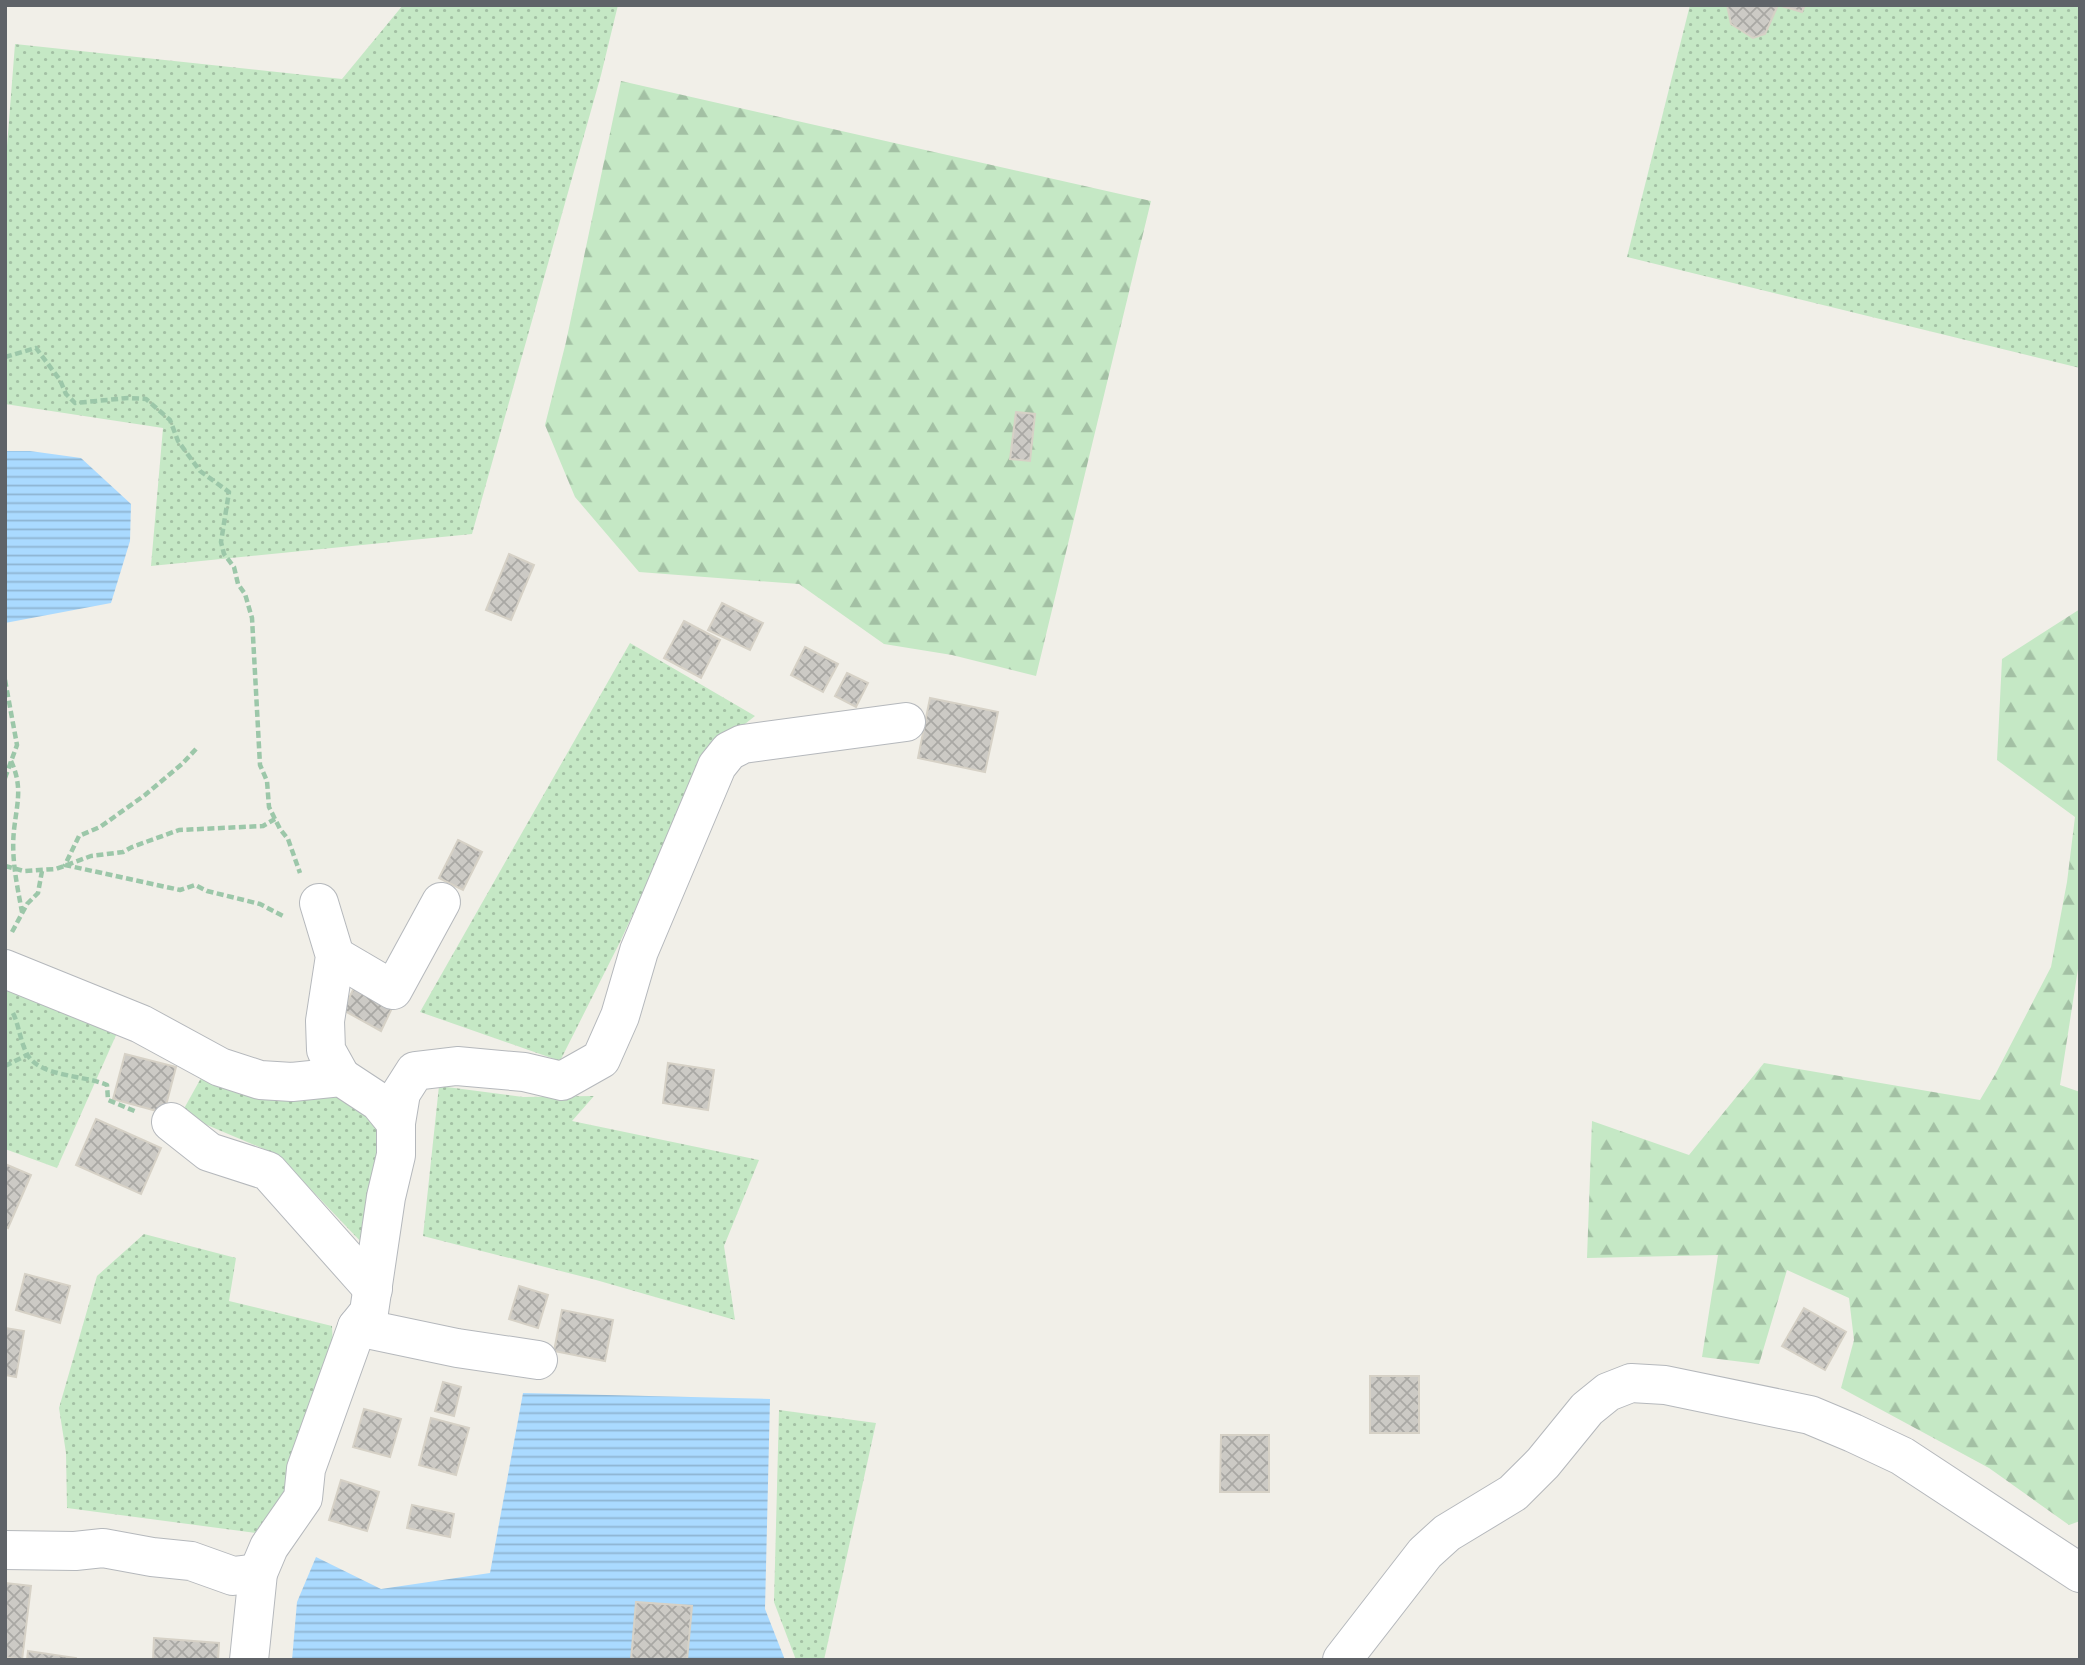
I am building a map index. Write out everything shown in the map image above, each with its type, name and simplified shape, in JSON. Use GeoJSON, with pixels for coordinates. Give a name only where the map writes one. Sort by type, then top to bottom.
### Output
{"type":"FeatureCollection","features":[{"type":"Feature","properties":{"kind":"street"},"geometry":{"type":"LineString","coordinates":[[249,1660],[258,1573],[269,1547],[303,1498],[306,1469],[356,1327],[369,1312],[386,1197],[396,1155],[396,1123],[401,1093],[415,1071],[457,1066],[524,1072],[562,1081],[601,1059],[620,1016],[639,951],[717,766],[729,751],[743,744],[766,740],[906,722]]}},
{"type":"Feature","properties":{"kind":"street"},"geometry":{"type":"LineString","coordinates":[[327,930],[393,990],[441,902]]}},
{"type":"Feature","properties":{"kind":"street"},"geometry":{"type":"LineString","coordinates":[[327,930],[326,1050],[341,1077],[379,1102],[396,1123]]}},
{"type":"Feature","properties":{"kind":"street"},"geometry":{"type":"LineString","coordinates":[[9,951],[220,1068],[260,1080],[292,1082],[341,1077]]}},
{"type":"Feature","properties":{"kind":"street"},"geometry":{"type":"LineString","coordinates":[[171,1122],[209,1152],[268,1171],[373,1289]]}},
{"type":"Feature","properties":{"kind":"street"},"geometry":{"type":"LineString","coordinates":[[356,1327],[457,1348],[538,1360]]}},
{"type":"Feature","properties":{"kind":"street"},"geometry":{"type":"LineString","coordinates":[[1342,1660],[1425,1553],[1447,1533],[1513,1493],[1587,1409],[1608,1392],[1632,1383],[1665,1385],[1810,1415],[1853,1433],[1902,1456],[2080,1573]]}},
{"type":"Feature","properties":{"kind":"street"},"geometry":{"type":"LineString","coordinates":[[5,1550],[75,1551],[103,1548],[191,1561],[233,1576],[258,1573]]}},
{"type":"Feature","properties":{"kind":"path"},"geometry":{"type":"LineString","coordinates":[[5,357],[36,348],[60,380],[66,394],[75,403],[128,398],[146,400],[170,420],[178,441],[200,471],[229,492],[221,542],[224,554],[234,567],[252,618],[260,765],[267,781],[269,807],[288,839],[303,884],[327,930]]}},
{"type":"Feature","properties":{"kind":"path"},"geometry":{"type":"LineString","coordinates":[[5,680],[17,745],[5,778]]}},
{"type":"Feature","properties":{"kind":"path"},"geometry":{"type":"LineString","coordinates":[[65,865],[79,836],[100,827],[145,794],[196,749]]}},
{"type":"Feature","properties":{"kind":"path"},"geometry":{"type":"LineString","coordinates":[[12,761],[20,787],[14,830],[15,868],[22,912]]}},
{"type":"Feature","properties":{"kind":"path"},"geometry":{"type":"LineString","coordinates":[[5,866],[42,871],[91,856],[123,852],[179,830],[263,827],[275,819]]}},
{"type":"Feature","properties":{"kind":"path"},"geometry":{"type":"LineString","coordinates":[[65,865],[180,890],[195,885],[206,891],[260,904],[279,915],[327,930]]}},
{"type":"Feature","properties":{"kind":"path"},"geometry":{"type":"LineString","coordinates":[[9,951],[22,912],[38,893],[42,871]]}},
{"type":"Feature","properties":{"kind":"path"},"geometry":{"type":"LineString","coordinates":[[5,1004],[15,1014],[27,1055],[35,1065],[107,1085],[108,1100],[127,1110],[171,1122]]}},
{"type":"Feature","properties":{"kind":"path"},"geometry":{"type":"LineString","coordinates":[[5,1066],[27,1055]]}},
{"type":"Feature","properties":{"kind":"green space"},"geometry":{"type":"Polygon","coordinates":[[[403,5],[618,5],[601,75],[472,534],[151,566],[163,428],[5,404],[5,172],[15,44],[342,79],[403,5]]]}},
{"type":"Feature","properties":{"kind":"green space"},"geometry":{"type":"Polygon","coordinates":[[[1690,5],[2080,5],[2080,368],[1627,257],[1690,5]]]}},
{"type":"Feature","properties":{"kind":"green space"},"geometry":{"type":"Polygon","coordinates":[[[621,81],[1151,201],[1036,676],[952,655],[884,644],[799,584],[639,572],[575,497],[545,425],[566,342],[621,81]]]}},
{"type":"Feature","properties":{"kind":"green space"},"geometry":{"type":"Polygon","coordinates":[[[2080,609],[2080,956],[2060,1085],[2080,1092],[2080,1521],[2069,1525],[1989,1468],[1841,1388],[1854,1340],[1849,1298],[1787,1270],[1759,1364],[1702,1357],[1718,1255],[1587,1258],[1592,1121],[1689,1155],[1764,1063],[1980,1100],[2051,967],[2067,882],[2075,817],[1997,760],[2002,659],[2080,609]]]}},
{"type":"Feature","properties":{"kind":"green space"},"geometry":{"type":"Polygon","coordinates":[[[630,643],[755,716],[707,754],[620,942],[560,1061],[420,1012],[630,643]]]}},
{"type":"Feature","properties":{"kind":"green space"},"geometry":{"type":"Polygon","coordinates":[[[5,990],[117,1033],[57,1168],[5,1149],[5,990]]]}},
{"type":"Feature","properties":{"kind":"green space"},"geometry":{"type":"Polygon","coordinates":[[[206,1069],[333,1089],[385,1127],[364,1245],[278,1155],[181,1114],[206,1069]]]}},
{"type":"Feature","properties":{"kind":"green space"},"geometry":{"type":"Polygon","coordinates":[[[439,1086],[523,1097],[594,1096],[572,1121],[759,1160],[724,1246],[735,1320],[596,1280],[423,1236],[439,1086]]]}},
{"type":"Feature","properties":{"kind":"green space"},"geometry":{"type":"Polygon","coordinates":[[[144,1234],[236,1258],[229,1301],[332,1326],[335,1389],[279,1536],[67,1508],[66,1453],[59,1408],[97,1276],[144,1234]]]}},
{"type":"Feature","properties":{"kind":"green space"},"geometry":{"type":"Polygon","coordinates":[[[779,1410],[876,1423],[824,1660],[796,1660],[774,1602],[779,1410]]]}},
{"type":"Feature","properties":{"kind":"water"},"geometry":{"type":"Polygon","coordinates":[[[5,451],[30,451],[81,458],[131,504],[130,541],[111,603],[5,623],[5,451]]]}},
{"type":"Feature","properties":{"kind":"water"},"geometry":{"type":"Polygon","coordinates":[[[523,1393],[770,1399],[765,1609],[785,1660],[292,1660],[297,1602],[316,1557],[381,1589],[490,1573],[523,1393]]]}},
{"type":"Feature","properties":{"kind":"building"},"geometry":{"type":"Polygon","coordinates":[[[1727,5],[1778,5],[1765,34],[1753,38],[1731,24],[1727,5]]]}},
{"type":"Feature","properties":{"kind":"building"},"geometry":{"type":"Polygon","coordinates":[[[1778,5],[1805,5],[1802,12],[1778,5]]]}},
{"type":"Feature","properties":{"kind":"building"},"geometry":{"type":"Polygon","coordinates":[[[1016,412],[1035,414],[1030,461],[1010,459],[1016,412]]]}},
{"type":"Feature","properties":{"kind":"building"},"geometry":{"type":"Polygon","coordinates":[[[509,554],[534,565],[511,620],[486,610],[509,554]]]}},
{"type":"Feature","properties":{"kind":"building"},"geometry":{"type":"Polygon","coordinates":[[[722,603],[763,623],[750,650],[708,630],[722,603]]]}},
{"type":"Feature","properties":{"kind":"building"},"geometry":{"type":"Polygon","coordinates":[[[684,621],[720,640],[701,678],[664,658],[684,621]]]}},
{"type":"Feature","properties":{"kind":"building"},"geometry":{"type":"Polygon","coordinates":[[[805,647],[838,664],[823,692],[791,675],[805,647]]]}},
{"type":"Feature","properties":{"kind":"building"},"geometry":{"type":"Polygon","coordinates":[[[847,673],[868,683],[856,707],[835,696],[847,673]]]}},
{"type":"Feature","properties":{"kind":"building"},"geometry":{"type":"Polygon","coordinates":[[[930,698],[998,712],[985,772],[918,758],[930,698]]]}},
{"type":"Feature","properties":{"kind":"building"},"geometry":{"type":"Polygon","coordinates":[[[458,840],[482,852],[463,890],[439,878],[458,840]]]}},
{"type":"Feature","properties":{"kind":"building"},"geometry":{"type":"Polygon","coordinates":[[[355,986],[393,1006],[381,1031],[343,1010],[355,986]]]}},
{"type":"Feature","properties":{"kind":"building"},"geometry":{"type":"Polygon","coordinates":[[[125,1054],[176,1067],[164,1113],[113,1099],[125,1054]]]}},
{"type":"Feature","properties":{"kind":"building"},"geometry":{"type":"Polygon","coordinates":[[[668,1063],[714,1070],[708,1110],[663,1103],[668,1063]]]}},
{"type":"Feature","properties":{"kind":"building"},"geometry":{"type":"Polygon","coordinates":[[[96,1119],[161,1148],[141,1194],[76,1165],[96,1119]]]}},
{"type":"Feature","properties":{"kind":"building"},"geometry":{"type":"Polygon","coordinates":[[[5,1164],[31,1175],[8,1228],[5,1226],[5,1164]]]}},
{"type":"Feature","properties":{"kind":"building"},"geometry":{"type":"Polygon","coordinates":[[[25,1274],[70,1286],[60,1323],[16,1310],[25,1274]]]}},
{"type":"Feature","properties":{"kind":"building"},"geometry":{"type":"Polygon","coordinates":[[[519,1286],[548,1295],[538,1328],[509,1319],[519,1286]]]}},
{"type":"Feature","properties":{"kind":"building"},"geometry":{"type":"Polygon","coordinates":[[[1804,1308],[1846,1332],[1825,1370],[1782,1346],[1804,1308]]]}},
{"type":"Feature","properties":{"kind":"building"},"geometry":{"type":"Polygon","coordinates":[[[562,1310],[613,1320],[605,1361],[554,1351],[562,1310]]]}},
{"type":"Feature","properties":{"kind":"building"},"geometry":{"type":"Polygon","coordinates":[[[5,1328],[24,1331],[16,1377],[5,1375],[5,1328]]]}},
{"type":"Feature","properties":{"kind":"building"},"geometry":{"type":"Polygon","coordinates":[[[1370,1376],[1419,1376],[1419,1433],[1370,1433],[1370,1376]]]}},
{"type":"Feature","properties":{"kind":"building"},"geometry":{"type":"Polygon","coordinates":[[[443,1382],[461,1387],[454,1416],[435,1411],[443,1382]]]}},
{"type":"Feature","properties":{"kind":"building"},"geometry":{"type":"Polygon","coordinates":[[[364,1409],[401,1419],[390,1457],[353,1447],[364,1409]]]}},
{"type":"Feature","properties":{"kind":"building"},"geometry":{"type":"Polygon","coordinates":[[[431,1418],[469,1428],[456,1475],[419,1465],[431,1418]]]}},
{"type":"Feature","properties":{"kind":"building"},"geometry":{"type":"Polygon","coordinates":[[[1221,1435],[1269,1435],[1269,1492],[1220,1492],[1221,1435]]]}},
{"type":"Feature","properties":{"kind":"building"},"geometry":{"type":"Polygon","coordinates":[[[341,1480],[379,1492],[367,1531],[329,1520],[341,1480]]]}},
{"type":"Feature","properties":{"kind":"building"},"geometry":{"type":"Polygon","coordinates":[[[412,1505],[454,1514],[450,1537],[407,1528],[412,1505]]]}},
{"type":"Feature","properties":{"kind":"building"},"geometry":{"type":"Polygon","coordinates":[[[5,1583],[31,1586],[22,1660],[5,1657],[5,1583]]]}},
{"type":"Feature","properties":{"kind":"building"},"geometry":{"type":"Polygon","coordinates":[[[636,1602],[692,1606],[687,1660],[631,1660],[636,1602]]]}},
{"type":"Feature","properties":{"kind":"building"},"geometry":{"type":"Polygon","coordinates":[[[154,1638],[219,1643],[218,1660],[153,1660],[154,1638]]]}},
{"type":"Feature","properties":{"kind":"building"},"geometry":{"type":"Polygon","coordinates":[[[28,1651],[76,1658],[76,1660],[27,1660],[28,1651]]]}}]}
